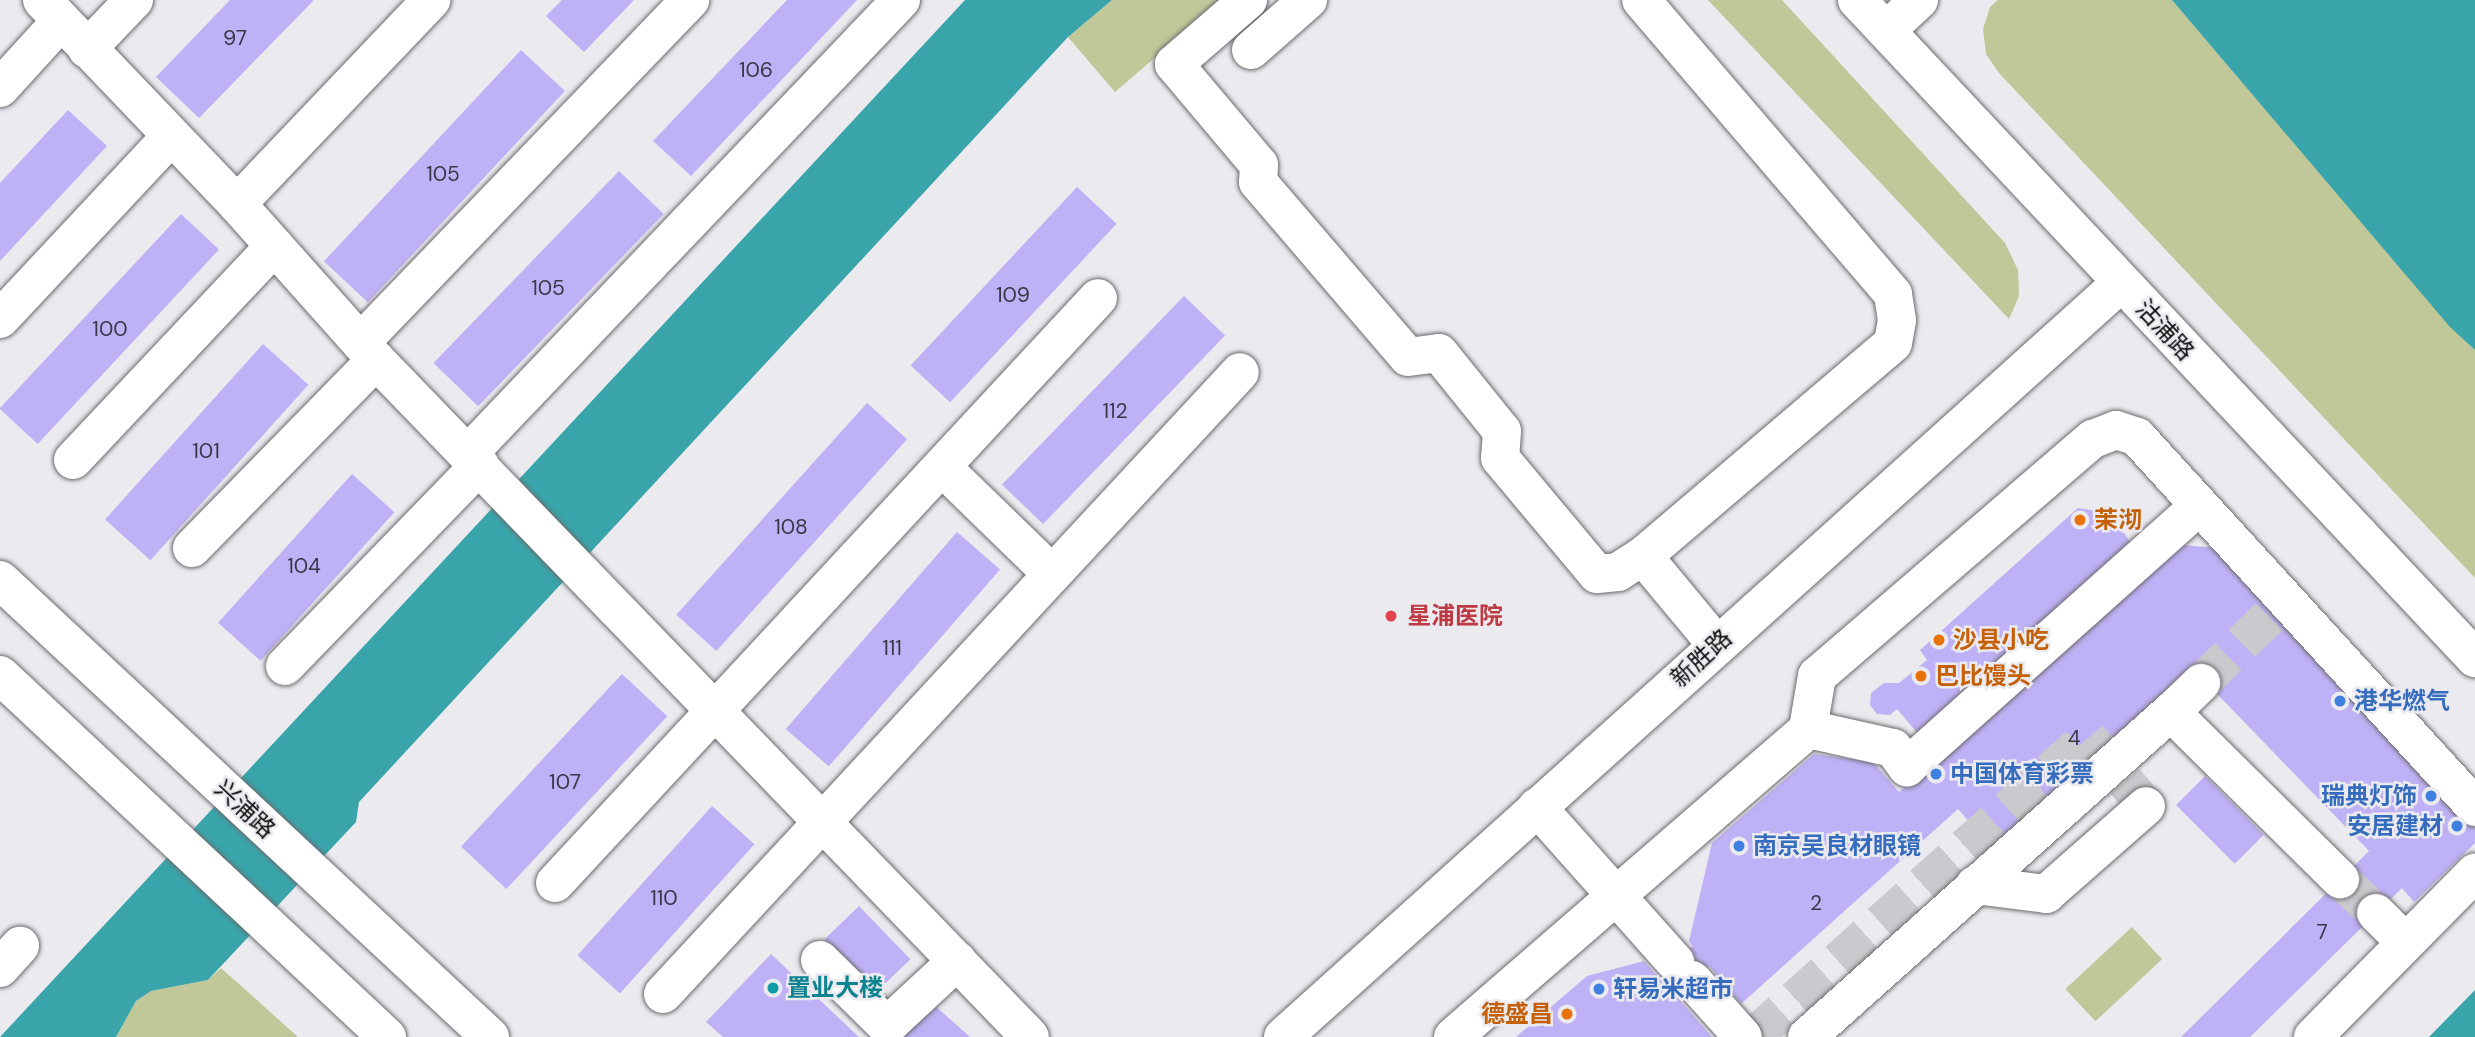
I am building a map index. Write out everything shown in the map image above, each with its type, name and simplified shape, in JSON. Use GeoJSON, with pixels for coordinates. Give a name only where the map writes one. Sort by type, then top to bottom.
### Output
{"type":"FeatureCollection","features":[{"type":"Feature","properties":{"kind":"street"},"geometry":{"type":"LineString","coordinates":[[88,49],[134,0]]}},
{"type":"Feature","properties":{"kind":"street"},"geometry":{"type":"LineString","coordinates":[[237,204],[431,0]]}},
{"type":"Feature","properties":{"kind":"street"},"geometry":{"type":"LineString","coordinates":[[192,548],[368,351],[690,0]]}},
{"type":"Feature","properties":{"kind":"street"},"geometry":{"type":"LineString","coordinates":[[285,666],[483,468],[901,0]]}},
{"type":"Feature","properties":{"kind":"street"},"geometry":{"type":"LineString","coordinates":[[1248,0],[1174,64],[1259,165],[1258,182],[1408,357],[1439,353],[1502,431],[1500,458],[1583,562],[1597,575],[1618,572],[1643,556],[1894,342],[1897,320],[1893,294],[1640,0]]}},
{"type":"Feature","properties":{"kind":"street"},"geometry":{"type":"LineString","coordinates":[[1251,50],[1308,0]]}},
{"type":"Feature","properties":{"kind":"street","name":"沽浦路"},"geometry":{"type":"LineString","coordinates":[[1857,0],[2475,658]]}},
{"type":"Feature","properties":{"kind":"street"},"geometry":{"type":"LineString","coordinates":[[1887,30],[1919,0]]}},
{"type":"Feature","properties":{"kind":"street"},"geometry":{"type":"LineString","coordinates":[[0,88],[52,10],[237,204],[368,351],[1030,1037]]}},
{"type":"Feature","properties":{"kind":"street"},"geometry":{"type":"LineString","coordinates":[[0,320],[172,136]]}},
{"type":"Feature","properties":{"kind":"street"},"geometry":{"type":"LineString","coordinates":[[73,460],[275,246]]}},
{"type":"Feature","properties":{"kind":"street","name":"新胜路"},"geometry":{"type":"LineString","coordinates":[[1283,1037],[1716,644],[2122,283]]}},
{"type":"Feature","properties":{"kind":"street"},"geometry":{"type":"LineString","coordinates":[[555,883],[1098,299]]}},
{"type":"Feature","properties":{"kind":"street"},"geometry":{"type":"LineString","coordinates":[[663,994],[1240,372]]}},
{"type":"Feature","properties":{"kind":"street"},"geometry":{"type":"LineString","coordinates":[[1452,1037],[1614,894],[1808,729],[1817,676],[2093,439],[2116,430],[2137,437],[2282,605],[2475,807]]}},
{"type":"Feature","properties":{"kind":"street"},"geometry":{"type":"LineString","coordinates":[[942,467],[1052,574]]}},
{"type":"Feature","properties":{"kind":"street"},"geometry":{"type":"LineString","coordinates":[[1808,729],[1893,748],[1907,766],[2199,506]]}},
{"type":"Feature","properties":{"kind":"street"},"geometry":{"type":"LineString","coordinates":[[1643,556],[1716,644]]}},
{"type":"Feature","properties":{"kind":"street","name":"兴浦路"},"geometry":{"type":"LineString","coordinates":[[0,580],[490,1037]]}},
{"type":"Feature","properties":{"kind":"street"},"geometry":{"type":"LineString","coordinates":[[0,675],[387,1037]]}},
{"type":"Feature","properties":{"kind":"street"},"geometry":{"type":"LineString","coordinates":[[1807,1037],[2201,683]]}},
{"type":"Feature","properties":{"kind":"street"},"geometry":{"type":"LineString","coordinates":[[2171,712],[2340,879]]}},
{"type":"Feature","properties":{"kind":"street"},"geometry":{"type":"LineString","coordinates":[[1975,885],[2046,894],[2146,806]]}},
{"type":"Feature","properties":{"kind":"street"},"geometry":{"type":"LineString","coordinates":[[1536,807],[1743,1037]]}},
{"type":"Feature","properties":{"kind":"street"},"geometry":{"type":"LineString","coordinates":[[2313,1037],[2475,873]]}},
{"type":"Feature","properties":{"kind":"street"},"geometry":{"type":"LineString","coordinates":[[2376,913],[2405,942]]}},
{"type":"Feature","properties":{"kind":"street"},"geometry":{"type":"LineString","coordinates":[[820,960],[887,1026],[957,961]]}},
{"type":"Feature","properties":{"kind":"green space"},"geometry":{"type":"Polygon","coordinates":[[[1112,0],[1222,0],[1115,92],[1068,37],[1112,0]]]}},
{"type":"Feature","properties":{"kind":"green space"},"geometry":{"type":"Polygon","coordinates":[[[1708,0],[1782,0],[2005,243],[2018,270],[2019,296],[2009,319],[1708,0]]]}},
{"type":"Feature","properties":{"kind":"green space"},"geometry":{"type":"Polygon","coordinates":[[[1998,0],[2172,0],[2450,326],[2475,350],[2475,578],[1999,73],[1986,54],[1983,29],[1990,7],[1998,0]]]}},
{"type":"Feature","properties":{"kind":"green space"},"geometry":{"type":"Polygon","coordinates":[[[2132,927],[2162,959],[2095,1021],[2065,989],[2132,927]]]}},
{"type":"Feature","properties":{"kind":"green space"},"geometry":{"type":"Polygon","coordinates":[[[221,968],[298,1037],[116,1037],[136,1001],[151,991],[208,980],[221,968]]]}},
{"type":"Feature","properties":{"kind":"water"},"geometry":{"type":"Polygon","coordinates":[[[965,0],[1112,0],[1068,37],[359,802],[356,822],[208,980],[151,991],[136,1001],[116,1037],[0,1037],[965,0]]]}},
{"type":"Feature","properties":{"kind":"water"},"geometry":{"type":"Polygon","coordinates":[[[2172,0],[2475,0],[2475,350],[2450,327],[2172,0]]]}},
{"type":"Feature","properties":{"kind":"water"},"geometry":{"type":"Polygon","coordinates":[[[2475,990],[2475,1037],[2429,1037],[2475,990]]]}},
{"type":"Feature","properties":{"kind":"building"},"geometry":{"type":"Polygon","coordinates":[[[230,0],[314,0],[199,118],[156,77],[230,0]]]}},
{"type":"Feature","properties":{"kind":"building"},"geometry":{"type":"Polygon","coordinates":[[[562,0],[634,0],[584,52],[546,16],[562,0]]]}},
{"type":"Feature","properties":{"kind":"building"},"geometry":{"type":"Polygon","coordinates":[[[787,0],[857,0],[691,176],[653,141],[787,0]]]}},
{"type":"Feature","properties":{"kind":"building"},"geometry":{"type":"Polygon","coordinates":[[[521,50],[565,91],[368,302],[324,261],[521,50]]]}},
{"type":"Feature","properties":{"kind":"building"},"geometry":{"type":"Polygon","coordinates":[[[68,110],[107,146],[0,261],[0,183],[68,110]]]}},
{"type":"Feature","properties":{"kind":"building"},"geometry":{"type":"Polygon","coordinates":[[[619,171],[664,214],[478,406],[434,363],[619,171]]]}},
{"type":"Feature","properties":{"kind":"building"},"geometry":{"type":"Polygon","coordinates":[[[1077,187],[1116,224],[950,402],[911,365],[1077,187]]]}},
{"type":"Feature","properties":{"kind":"building"},"geometry":{"type":"Polygon","coordinates":[[[181,214],[219,249],[38,444],[0,408],[181,214]]]}},
{"type":"Feature","properties":{"kind":"building"},"geometry":{"type":"Polygon","coordinates":[[[1184,296],[1225,336],[1043,524],[1002,484],[1184,296]]]}},
{"type":"Feature","properties":{"kind":"building"},"geometry":{"type":"Polygon","coordinates":[[[263,344],[308,385],[150,560],[105,519],[263,344]]]}},
{"type":"Feature","properties":{"kind":"building"},"geometry":{"type":"Polygon","coordinates":[[[867,403],[907,439],[716,651],[676,615],[867,403]]]}},
{"type":"Feature","properties":{"kind":"building"},"geometry":{"type":"Polygon","coordinates":[[[352,474],[394,512],[261,661],[218,623],[352,474]]]}},
{"type":"Feature","properties":{"kind":"building"},"geometry":{"type":"Polygon","coordinates":[[[2078,508],[2109,513],[2137,551],[1925,742],[1897,709],[1890,715],[1877,714],[1870,705],[1871,693],[1884,683],[1899,683],[1927,660],[1920,650],[2078,508]]]}},
{"type":"Feature","properties":{"kind":"building"},"geometry":{"type":"Polygon","coordinates":[[[957,532],[1000,569],[829,766],[786,729],[957,532]]]}},
{"type":"Feature","properties":{"kind":"building"},"geometry":{"type":"Polygon","coordinates":[[[2170,544],[2217,548],[2475,828],[2475,843],[2414,902],[2402,888],[2250,1037],[2181,1037],[2369,851],[2191,667],[1994,850],[1958,809],[1741,1004],[1709,966],[1675,995],[1712,1037],[1516,1037],[1587,976],[1644,961],[1658,977],[1693,946],[1689,941],[1712,843],[1814,754],[1873,762],[1899,792],[2170,544]]]}},
{"type":"Feature","properties":{"kind":"building"},"geometry":{"type":"Polygon","coordinates":[[[622,674],[667,716],[506,889],[461,847],[622,674]]]}},
{"type":"Feature","properties":{"kind":"building"},"geometry":{"type":"Polygon","coordinates":[[[2205,776],[2264,835],[2235,864],[2176,805],[2205,776]]]}},
{"type":"Feature","properties":{"kind":"building"},"geometry":{"type":"Polygon","coordinates":[[[712,806],[754,844],[620,994],[578,955],[712,806]]]}},
{"type":"Feature","properties":{"kind":"building"},"geometry":{"type":"Polygon","coordinates":[[[859,906],[910,959],[876,993],[824,939],[859,906]]]}},
{"type":"Feature","properties":{"kind":"building","name":"置业大楼"},"geometry":{"type":"Polygon","coordinates":[[[771,954],[859,1037],[723,1037],[706,1022],[771,954]]]}},
{"type":"Feature","properties":{"kind":"building","name":"置业大楼"},"geometry":{"type":"Polygon","coordinates":[[[932,1003],[970,1037],[900,1037],[932,1003]]]}},
{"type":"Feature","properties":{"kind":"tunnel"},"geometry":{"type":"LineString","coordinates":[[2201,683],[2277,609]]}},
{"type":"Feature","properties":{"kind":"tunnel"},"geometry":{"type":"LineString","coordinates":[[1753,1037],[2088,738],[2146,806]]}},
{"type":"Feature","properties":{"kind":"tunnel"},"geometry":{"type":"LineString","coordinates":[[2340,879],[2376,913]]}},
{"type":"Feature","properties":{"kind":"place","name":"茉沏"},"geometry":{"type":"Point","coordinates":[2080,520]}},
{"type":"Feature","properties":{"kind":"place","name":"星浦医院"},"geometry":{"type":"Point","coordinates":[1391,616]}},
{"type":"Feature","properties":{"kind":"place","name":"沙县小吃"},"geometry":{"type":"Point","coordinates":[1939,640]}},
{"type":"Feature","properties":{"kind":"place","name":"巴比馒头"},"geometry":{"type":"Point","coordinates":[1921,676]}},
{"type":"Feature","properties":{"kind":"place","name":"港华燃气"},"geometry":{"type":"Point","coordinates":[2340,701]}},
{"type":"Feature","properties":{"kind":"place","name":"中国体育彩票"},"geometry":{"type":"Point","coordinates":[1936,774]}},
{"type":"Feature","properties":{"kind":"place","name":"瑞典灯饰"},"geometry":{"type":"Point","coordinates":[2431,796]}},
{"type":"Feature","properties":{"kind":"place","name":"安居建材"},"geometry":{"type":"Point","coordinates":[2457,826]}},
{"type":"Feature","properties":{"kind":"place","name":"南京吴良材眼镜"},"geometry":{"type":"Point","coordinates":[1739,846]}},
{"type":"Feature","properties":{"kind":"place","name":"置业大楼"},"geometry":{"type":"Point","coordinates":[773,988]}},
{"type":"Feature","properties":{"kind":"place","name":"轩易米超市"},"geometry":{"type":"Point","coordinates":[1599,989]}},
{"type":"Feature","properties":{"kind":"place","name":"德盛昌"},"geometry":{"type":"Point","coordinates":[1567,1014]}}]}
